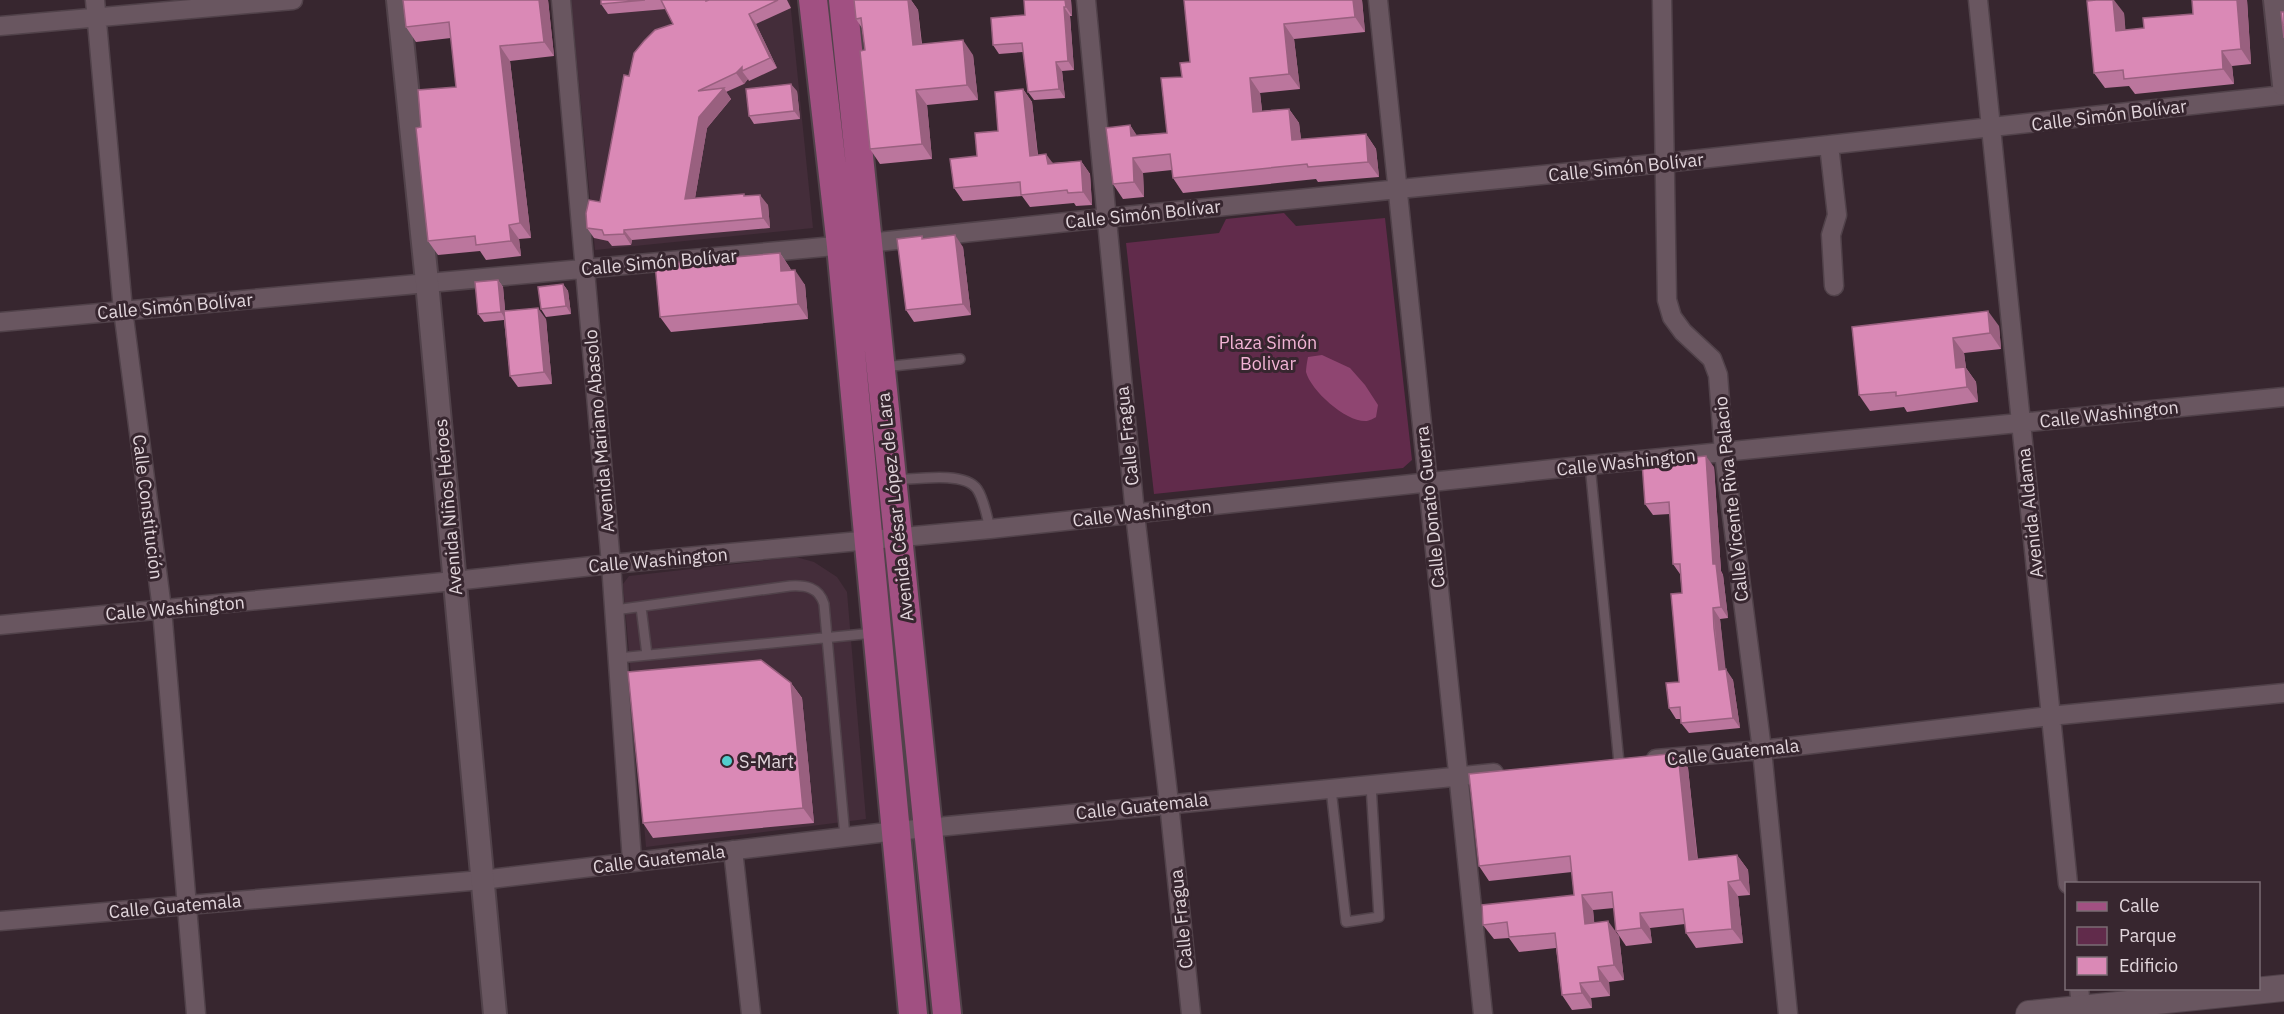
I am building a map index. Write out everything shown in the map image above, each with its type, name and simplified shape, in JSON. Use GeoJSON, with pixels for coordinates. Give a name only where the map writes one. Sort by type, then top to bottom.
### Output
{"type":"FeatureCollection","features":[{"type":"Feature","properties":{"kind":"main road","name":"Avenida César López de Lara"},"geometry":{"type":"LineString","coordinates":[[813,0],[854,245],[881,367],[947,1014]]}},
{"type":"Feature","properties":{"kind":"main road","name":"Avenida César López de Lara"},"geometry":{"type":"LineString","coordinates":[[843,0],[867,541],[913,1014]]}},
{"type":"Feature","properties":{"kind":"main road"},"geometry":{"type":"LineString","coordinates":[[2260,990],[2284,988]]}},
{"type":"Feature","properties":{"kind":"main road"},"geometry":{"type":"LineString","coordinates":[[2030,1014],[2081,1004],[2259,990]]}},
{"type":"Feature","properties":{"kind":"street"},"geometry":{"type":"LineString","coordinates":[[0,26],[96,8],[292,0]]}},
{"type":"Feature","properties":{"kind":"street","name":"Avenida Niños Héroes"},"geometry":{"type":"LineString","coordinates":[[398,0],[427,282],[495,1014]]}},
{"type":"Feature","properties":{"kind":"street","name":"Avenida Mariano Abasolo"},"geometry":{"type":"LineString","coordinates":[[561,0],[615,610],[632,861]]}},
{"type":"Feature","properties":{"kind":"street","name":"Calle Fragua"},"geometry":{"type":"LineString","coordinates":[[1086,0],[1135,514],[1170,803],[1191,1014]]}},
{"type":"Feature","properties":{"kind":"street","name":"Calle Donato Guerra"},"geometry":{"type":"LineString","coordinates":[[1378,0],[1483,1014]]}},
{"type":"Feature","properties":{"kind":"street","name":"Calle Vicente Riva Palacio"},"geometry":{"type":"LineString","coordinates":[[1662,0],[1667,300],[1672,317],[1683,332],[1712,359],[1718,375],[1724,453],[1762,750],[1788,1014]]}},
{"type":"Feature","properties":{"kind":"street","name":"Avenida Aldama"},"geometry":{"type":"LineString","coordinates":[[1978,0],[2068,882]]}},
{"type":"Feature","properties":{"kind":"street"},"geometry":{"type":"LineString","coordinates":[[2274,0],[2284,86]]}},
{"type":"Feature","properties":{"kind":"street","name":"Calle Constitución"},"geometry":{"type":"LineString","coordinates":[[96,8],[123,310],[162,609],[196,1014]]}},
{"type":"Feature","properties":{"kind":"street","name":"Calle Simón Bolívar"},"geometry":{"type":"LineString","coordinates":[[0,322],[854,245],[1829,146],[2284,95]]}},
{"type":"Feature","properties":{"kind":"street"},"geometry":{"type":"LineString","coordinates":[[1829,146],[1837,215],[1831,235],[1834,286]]}},
{"type":"Feature","properties":{"kind":"street","name":"Calle Washington"},"geometry":{"type":"LineString","coordinates":[[0,625],[990,529],[1590,465],[2284,397]]}},
{"type":"Feature","properties":{"kind":"street","name":"Calle Guatemala"},"geometry":{"type":"LineString","coordinates":[[1625,762],[1762,750],[2050,716],[2284,693]]}},
{"type":"Feature","properties":{"kind":"street","name":"Calle Guatemala"},"geometry":{"type":"LineString","coordinates":[[0,921],[482,880],[928,827],[1515,771]]}},
{"type":"Feature","properties":{"kind":"street"},"geometry":{"type":"LineString","coordinates":[[733,850],[751,1014]]}},
{"type":"Feature","properties":{"kind":"lane"},"geometry":{"type":"LineString","coordinates":[[881,367],[960,359]]}},
{"type":"Feature","properties":{"kind":"lane"},"geometry":{"type":"LineString","coordinates":[[1590,465],[1625,762]]}},
{"type":"Feature","properties":{"kind":"lane"},"geometry":{"type":"LineString","coordinates":[[893,480],[954,478],[965,480],[978,490],[990,529]]}},
{"type":"Feature","properties":{"kind":"lane"},"geometry":{"type":"LineString","coordinates":[[615,610],[790,586],[809,586],[823,599],[845,837]]}},
{"type":"Feature","properties":{"kind":"lane"},"geometry":{"type":"LineString","coordinates":[[641,607],[647,655]]}},
{"type":"Feature","properties":{"kind":"lane"},"geometry":{"type":"LineString","coordinates":[[618,658],[876,633]]}},
{"type":"Feature","properties":{"kind":"lane"},"geometry":{"type":"LineString","coordinates":[[1331,789],[1346,922],[1379,917],[1371,785]]}},
{"type":"Feature","properties":{"kind":"shaded area"},"geometry":{"type":"Polygon","coordinates":[[[571,0],[790,0],[813,228],[595,250],[571,0]]]}},
{"type":"Feature","properties":{"kind":"shaded area"},"geometry":{"type":"Polygon","coordinates":[[[1322,355],[1350,368],[1365,385],[1378,405],[1376,417],[1367,421],[1350,417],[1331,404],[1315,388],[1306,372],[1308,357],[1322,355]]]}},
{"type":"Feature","properties":{"kind":"shaded area"},"geometry":{"type":"Polygon","coordinates":[[[796,557],[814,562],[837,577],[847,592],[866,819],[646,847],[623,584],[629,576],[796,557]]]}},
{"type":"Feature","properties":{"kind":"green space","name":"Plaza Simón Bolivar"},"geometry":{"type":"Polygon","coordinates":[[[1284,213],[1296,226],[1385,218],[1412,460],[1403,468],[1154,494],[1126,243],[1219,233],[1226,219],[1284,213]]]}},
{"type":"Feature","properties":{"kind":"building"},"geometry":{"type":"Polygon","coordinates":[[[403,0],[539,0],[544,42],[500,46],[520,223],[509,225],[511,241],[476,245],[475,236],[428,241],[416,128],[421,127],[418,90],[456,87],[449,22],[406,27],[403,0]]]}},
{"type":"Feature","properties":{"kind":"building"},"geometry":{"type":"Polygon","coordinates":[[[601,0],[645,0],[601,4],[601,0]]]}},
{"type":"Feature","properties":{"kind":"building"},"geometry":{"type":"Polygon","coordinates":[[[661,0],[778,0],[749,14],[770,58],[742,71],[742,67],[736,73],[698,91],[724,88],[699,117],[685,199],[744,194],[744,196],[760,195],[763,218],[624,230],[624,234],[604,235],[602,230],[587,228],[586,213],[589,200],[600,202],[624,75],[629,76],[634,53],[655,30],[673,24],[661,0]]]}},
{"type":"Feature","properties":{"kind":"building"},"geometry":{"type":"Polygon","coordinates":[[[854,0],[908,0],[913,45],[963,40],[967,85],[916,90],[922,144],[870,149],[860,51],[865,50],[861,18],[856,19],[854,0]]]}},
{"type":"Feature","properties":{"kind":"building"},"geometry":{"type":"Polygon","coordinates":[[[1024,0],[1065,0],[1068,61],[1056,62],[1059,89],[1028,92],[1022,43],[993,45],[991,18],[1025,15],[1024,0]]]}},
{"type":"Feature","properties":{"kind":"building"},"geometry":{"type":"Polygon","coordinates":[[[1184,0],[1353,0],[1355,17],[1284,24],[1289,74],[1250,78],[1253,112],[1289,109],[1292,140],[1366,134],[1368,162],[1308,167],[1307,164],[1173,178],[1170,154],[1133,158],[1134,182],[1113,184],[1106,128],[1130,125],[1131,136],[1167,133],[1161,78],[1182,77],[1180,63],[1190,62],[1184,0]]]}},
{"type":"Feature","properties":{"kind":"building"},"geometry":{"type":"Polygon","coordinates":[[[2113,0],[2116,31],[2144,28],[2143,18],[2193,14],[2192,0],[2237,0],[2241,49],[2222,51],[2223,69],[2124,79],[2123,70],[2094,73],[2087,1],[2113,0]]]}},
{"type":"Feature","properties":{"kind":"building"},"geometry":{"type":"Polygon","coordinates":[[[2281,12],[2284,12],[2284,38],[2281,12]]]}},
{"type":"Feature","properties":{"kind":"building"},"geometry":{"type":"Polygon","coordinates":[[[791,84],[794,111],[749,116],[746,89],[791,84]]]}},
{"type":"Feature","properties":{"kind":"building"},"geometry":{"type":"Polygon","coordinates":[[[1023,89],[1030,156],[1046,154],[1048,164],[1081,161],[1083,192],[1068,193],[1067,190],[1021,195],[1020,182],[954,188],[950,159],[977,156],[975,133],[998,131],[995,92],[1023,89]]]}},
{"type":"Feature","properties":{"kind":"building"},"geometry":{"type":"Polygon","coordinates":[[[955,235],[963,304],[906,310],[897,239],[955,235]]]}},
{"type":"Feature","properties":{"kind":"building"},"geometry":{"type":"Polygon","coordinates":[[[780,253],[781,271],[795,270],[798,304],[660,317],[655,264],[780,253]]]}},
{"type":"Feature","properties":{"kind":"building"},"geometry":{"type":"Polygon","coordinates":[[[498,280],[501,312],[478,314],[475,282],[498,280]]]}},
{"type":"Feature","properties":{"kind":"building"},"geometry":{"type":"Polygon","coordinates":[[[563,284],[566,306],[541,309],[538,287],[563,284]]]}},
{"type":"Feature","properties":{"kind":"building"},"geometry":{"type":"Polygon","coordinates":[[[538,308],[544,372],[510,376],[504,311],[538,308]]]}},
{"type":"Feature","properties":{"kind":"building"},"geometry":{"type":"Polygon","coordinates":[[[1988,311],[1990,333],[1953,338],[1956,368],[1965,367],[1967,387],[1896,396],[1896,392],[1859,395],[1852,327],[1988,311]]]}},
{"type":"Feature","properties":{"kind":"building"},"geometry":{"type":"Polygon","coordinates":[[[1706,456],[1713,564],[1716,564],[1721,607],[1713,608],[1714,628],[1719,670],[1726,669],[1733,718],[1681,723],[1680,707],[1669,708],[1666,683],[1679,682],[1671,594],[1682,593],[1680,564],[1673,564],[1669,502],[1645,504],[1642,462],[1706,456]]]}},
{"type":"Feature","properties":{"kind":"building","name":"S-Mart"},"geometry":{"type":"Polygon","coordinates":[[[761,660],[791,683],[803,808],[643,823],[628,672],[761,660]]]}},
{"type":"Feature","properties":{"kind":"building"},"geometry":{"type":"Polygon","coordinates":[[[1678,753],[1689,860],[1737,855],[1740,880],[1728,882],[1732,929],[1686,933],[1683,909],[1640,913],[1641,928],[1616,931],[1612,892],[1582,895],[1585,924],[1608,921],[1614,965],[1598,967],[1600,981],[1580,983],[1582,993],[1562,995],[1555,933],[1509,937],[1507,922],[1483,925],[1482,905],[1574,895],[1570,856],[1479,866],[1469,774],[1678,753]]]}},
{"type":"Feature","properties":{"kind":"place","name":"S-Mart"},"geometry":{"type":"Point","coordinates":[727,761]}}]}
